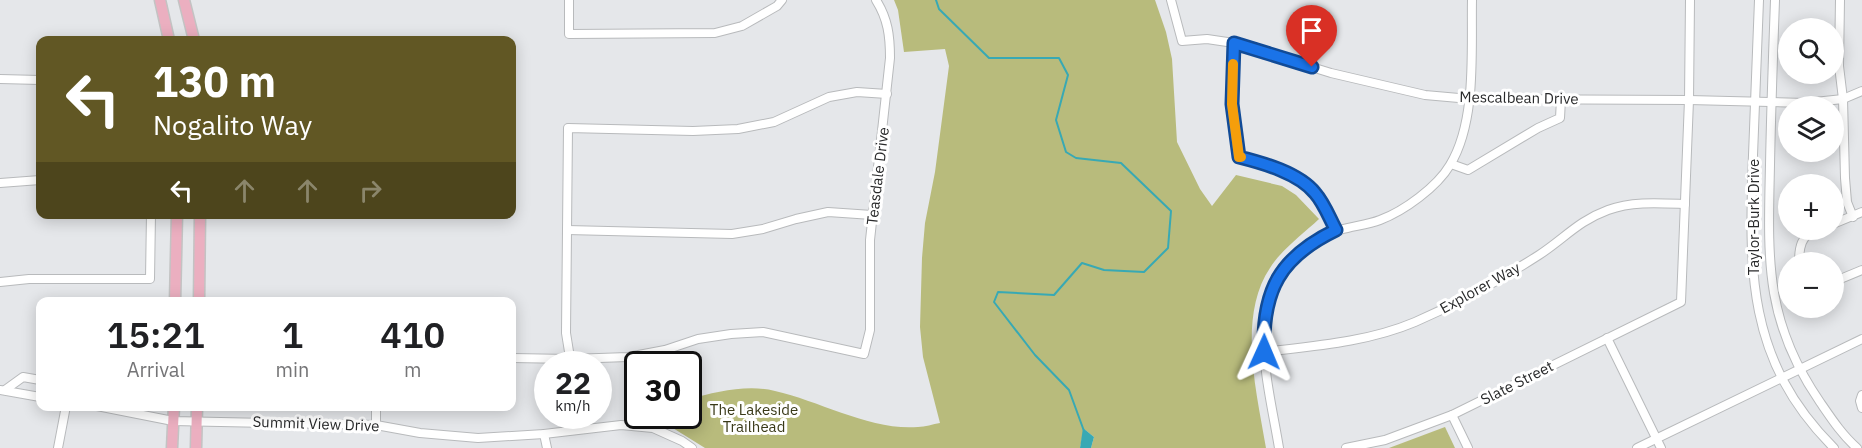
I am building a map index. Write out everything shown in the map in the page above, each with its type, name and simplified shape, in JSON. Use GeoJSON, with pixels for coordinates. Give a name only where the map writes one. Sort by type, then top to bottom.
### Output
{"type":"FeatureCollection","features":[{"type":"Feature","properties":{"kind":"main road"},"geometry":{"type":"LineString","coordinates":[[160,0],[169,36]]}},
{"type":"Feature","properties":{"kind":"main road"},"geometry":{"type":"LineString","coordinates":[[184,0],[193,36]]}},
{"type":"Feature","properties":{"kind":"main road"},"geometry":{"type":"LineString","coordinates":[[175,297],[177,219]]}},
{"type":"Feature","properties":{"kind":"main road"},"geometry":{"type":"LineString","coordinates":[[199,297],[200,219]]}},
{"type":"Feature","properties":{"kind":"main road"},"geometry":{"type":"LineString","coordinates":[[172,448],[174,411]]}},
{"type":"Feature","properties":{"kind":"main road"},"geometry":{"type":"LineString","coordinates":[[196,448],[197,411]]}},
{"type":"Feature","properties":{"kind":"street"},"geometry":{"type":"LineString","coordinates":[[569,0],[569,34],[715,33],[742,26],[777,6],[782,0]]}},
{"type":"Feature","properties":{"kind":"street","name":"Teasdale Drive"},"geometry":{"type":"LineString","coordinates":[[612,358],[665,350],[698,339],[763,332],[864,354],[870,330],[872,215],[887,94],[890,32],[884,12],[876,0]]}},
{"type":"Feature","properties":{"kind":"street","name":"Mescalbean Drive"},"geometry":{"type":"LineString","coordinates":[[1171,0],[1182,41],[1207,39],[1234,43],[1331,74],[1425,94],[1470,99],[1689,100],[1778,103]]}},
{"type":"Feature","properties":{"kind":"street"},"geometry":{"type":"LineString","coordinates":[[1278,448],[1264,352],[1266,310],[1273,286],[1279,274],[1298,254],[1322,237],[1336,230],[1380,220],[1412,203],[1438,179],[1450,164],[1461,137],[1470,99],[1472,0]]}},
{"type":"Feature","properties":{"kind":"street"},"geometry":{"type":"LineString","coordinates":[[1684,204],[1689,100],[1690,0]]}},
{"type":"Feature","properties":{"kind":"street","name":"Taylor-Burk Drive"},"geometry":{"type":"LineString","coordinates":[[1759,0],[1751,237],[1753,272],[1761,323],[1772,358],[1782,377],[1806,415],[1834,448]]}},
{"type":"Feature","properties":{"kind":"street","name":"Taylor-Burk Drive"},"geometry":{"type":"LineString","coordinates":[[1775,0],[1768,232],[1770,275],[1780,322],[1798,369],[1832,419],[1857,448]]}},
{"type":"Feature","properties":{"kind":"street"},"geometry":{"type":"LineString","coordinates":[[1840,0],[1839,66],[1843,96]]}},
{"type":"Feature","properties":{"kind":"street"},"geometry":{"type":"LineString","coordinates":[[1234,43],[1232,104],[1239,157],[1264,163],[1288,173],[1315,192],[1336,230]]}},
{"type":"Feature","properties":{"kind":"street"},"geometry":{"type":"LineString","coordinates":[[0,79],[36,80]]}},
{"type":"Feature","properties":{"kind":"street","name":"Mescalbean Drive"},"geometry":{"type":"LineString","coordinates":[[1844,99],[1862,91]]}},
{"type":"Feature","properties":{"kind":"street"},"geometry":{"type":"LineString","coordinates":[[568,351],[566,333],[567,128],[693,131],[738,129],[774,123],[830,97],[857,92],[887,94]]}},
{"type":"Feature","properties":{"kind":"street"},"geometry":{"type":"LineString","coordinates":[[1450,164],[1467,170],[1538,128],[1560,118],[1561,99]]}},
{"type":"Feature","properties":{"kind":"street"},"geometry":{"type":"LineString","coordinates":[[1844,138],[1847,202],[1853,217]]}},
{"type":"Feature","properties":{"kind":"street"},"geometry":{"type":"LineString","coordinates":[[0,183],[36,180]]}},
{"type":"Feature","properties":{"kind":"street","name":"Explorer Way"},"geometry":{"type":"LineString","coordinates":[[1264,352],[1350,341],[1414,323],[1479,291],[1542,253],[1578,224],[1610,209],[1645,203],[1684,204]]}},
{"type":"Feature","properties":{"kind":"street","name":"Slate Street"},"geometry":{"type":"LineString","coordinates":[[1346,448],[1385,440],[1452,415],[1681,302],[1684,204]]}},
{"type":"Feature","properties":{"kind":"street"},"geometry":{"type":"LineString","coordinates":[[567,230],[732,234],[763,230],[828,212],[872,215]]}},
{"type":"Feature","properties":{"kind":"street"},"geometry":{"type":"LineString","coordinates":[[1844,220],[1862,212]]}},
{"type":"Feature","properties":{"kind":"street"},"geometry":{"type":"LineString","coordinates":[[0,282],[29,279],[150,279],[151,219]]}},
{"type":"Feature","properties":{"kind":"street"},"geometry":{"type":"LineString","coordinates":[[1844,277],[1862,270]]}},
{"type":"Feature","properties":{"kind":"street"},"geometry":{"type":"LineString","coordinates":[[1607,338],[1661,448]]}},
{"type":"Feature","properties":{"kind":"street"},"geometry":{"type":"LineString","coordinates":[[1637,448],[1862,339]]}},
{"type":"Feature","properties":{"kind":"street"},"geometry":{"type":"LineString","coordinates":[[516,358],[534,360]]}},
{"type":"Feature","properties":{"kind":"street"},"geometry":{"type":"LineString","coordinates":[[2,390],[23,377],[36,379]]}},
{"type":"Feature","properties":{"kind":"street"},"geometry":{"type":"LineString","coordinates":[[2,390],[36,396]]}},
{"type":"Feature","properties":{"kind":"street"},"geometry":{"type":"LineString","coordinates":[[1862,395],[1860,401],[1862,408]]}},
{"type":"Feature","properties":{"kind":"street"},"geometry":{"type":"LineString","coordinates":[[58,448],[65,411]]}},
{"type":"Feature","properties":{"kind":"street","name":"Summit View Drive"},"geometry":{"type":"LineString","coordinates":[[128,411],[173,420],[376,424],[420,433],[478,438],[544,434],[578,429]]}},
{"type":"Feature","properties":{"kind":"street"},"geometry":{"type":"LineString","coordinates":[[376,411],[376,424]]}},
{"type":"Feature","properties":{"kind":"street"},"geometry":{"type":"LineString","coordinates":[[1452,415],[1468,448]]}},
{"type":"Feature","properties":{"kind":"street","name":"Summit View Drive"},"geometry":{"type":"LineString","coordinates":[[612,426],[653,428],[692,448]]}},
{"type":"Feature","properties":{"kind":"street"},"geometry":{"type":"LineString","coordinates":[[544,434],[547,448]]}},
{"type":"Feature","properties":{"kind":"green space","name":"The Lakeside Trailhead"},"geometry":{"type":"Polygon","coordinates":[[[894,0],[1155,0],[1172,59],[1177,142],[1200,189],[1212,206],[1236,175],[1282,186],[1296,195],[1319,219],[1275,261],[1260,288],[1254,309],[1252,356],[1266,448],[1091,448],[1094,437],[1084,429],[1080,448],[705,448],[674,429],[702,429],[702,396],[754,388],[775,391],[882,424],[923,427],[940,423],[923,357],[920,327],[925,223],[935,172],[949,66],[945,49],[904,52],[898,10],[894,0]]]}},
{"type":"Feature","properties":{"kind":"green space"},"geometry":{"type":"Polygon","coordinates":[[[1445,427],[1455,448],[1389,448],[1445,427]]]}},
{"type":"Feature","properties":{"kind":"water"},"geometry":{"type":"Polygon","coordinates":[[[1083,428],[1094,437],[1091,448],[1080,448],[1083,428]]]}},
{"type":"Feature","properties":{"kind":"waterway"},"geometry":{"type":"LineString","coordinates":[[936,0],[939,9],[989,58],[1059,58],[1068,75],[1056,120],[1066,152],[1076,158],[1121,163],[1171,211],[1168,248],[1144,272],[1104,270],[1082,263],[1054,295],[998,292],[994,302],[1035,355],[1069,390],[1084,431]]}},
{"type":"Feature","properties":{"kind":"slow traffic"},"geometry":{"type":"LineString","coordinates":[[1233,64],[1232,104],[1239,157],[1241,157]]}},
{"type":"Feature","properties":{"kind":"route"},"geometry":{"type":"LineString","coordinates":[[1264,352],[1264,319],[1268,300],[1279,274],[1298,254],[1336,230],[1315,192],[1288,173],[1264,163],[1239,157],[1232,104],[1234,43],[1312,67]]}}]}
